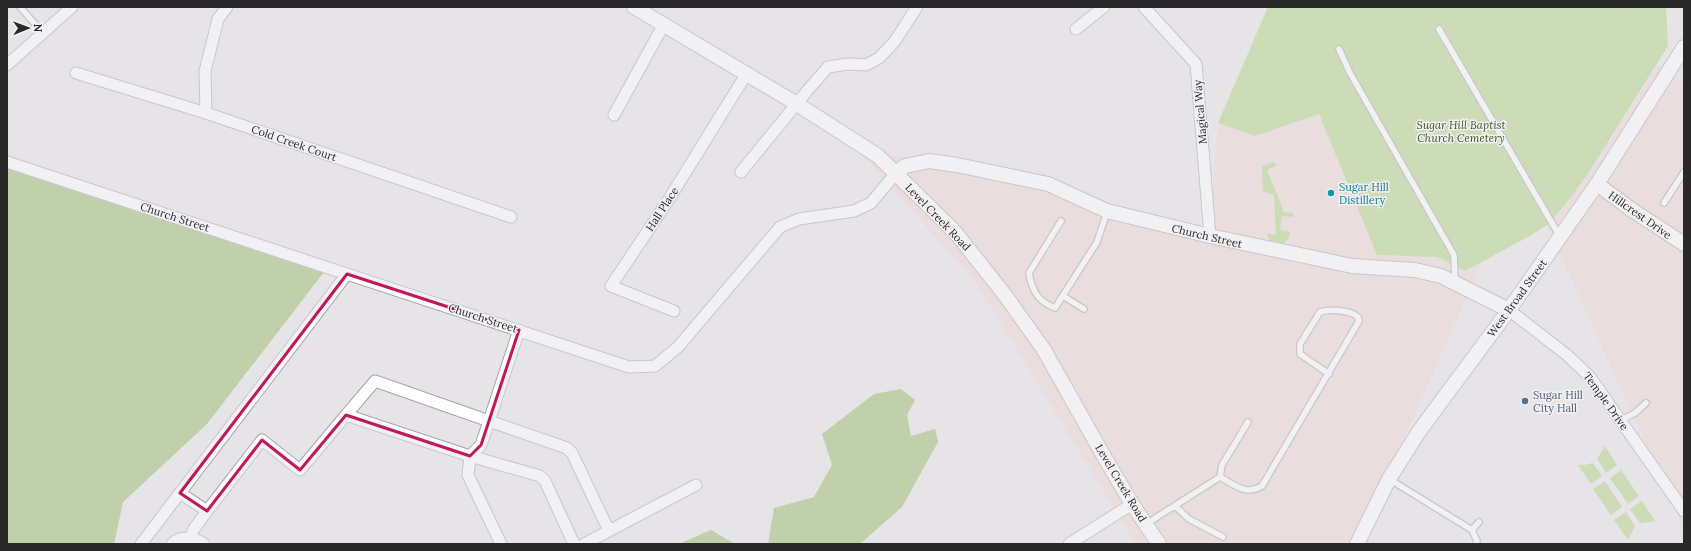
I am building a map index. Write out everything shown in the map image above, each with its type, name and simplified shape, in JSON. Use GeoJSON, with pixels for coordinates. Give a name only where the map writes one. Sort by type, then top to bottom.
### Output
{"type":"FeatureCollection","features":[{"type":"Feature","properties":{"kind":"street"},"geometry":{"type":"LineString","coordinates":[[7,65],[72,7]]}},
{"type":"Feature","properties":{"kind":"street"},"geometry":{"type":"LineString","coordinates":[[206,113],[205,71],[218,19],[227,7]]}},
{"type":"Feature","properties":{"kind":"street","name":"Level Creek Road"},"geometry":{"type":"LineString","coordinates":[[634,7],[747,73],[900,170],[955,232],[1005,295],[1044,350],[1132,504],[1159,544]]}},
{"type":"Feature","properties":{"kind":"street"},"geometry":{"type":"LineString","coordinates":[[741,172],[828,67],[848,64],[866,65],[885,54],[917,7]]}},
{"type":"Feature","properties":{"kind":"street"},"geometry":{"type":"LineString","coordinates":[[1076,29],[1104,7]]}},
{"type":"Feature","properties":{"kind":"street","name":"Magical Way"},"geometry":{"type":"LineString","coordinates":[[1144,7],[1196,64],[1210,236]]}},
{"type":"Feature","properties":{"kind":"street"},"geometry":{"type":"LineString","coordinates":[[614,114],[664,24]]}},
{"type":"Feature","properties":{"kind":"street","name":"West Broad Street"},"geometry":{"type":"LineString","coordinates":[[1357,544],[1389,479],[1438,404],[1509,310],[1597,184],[1683,51]]}},
{"type":"Feature","properties":{"kind":"street","name":"Cold Creek Court"},"geometry":{"type":"LineString","coordinates":[[76,73],[206,113],[511,217]]}},
{"type":"Feature","properties":{"kind":"street","name":"Hall Place"},"geometry":{"type":"LineString","coordinates":[[674,311],[610,286],[669,199],[747,73]]}},
{"type":"Feature","properties":{"kind":"street","name":"Church Street"},"geometry":{"type":"LineString","coordinates":[[7,162],[629,367],[655,366],[678,347],[780,227],[798,219],[854,211],[870,203],[900,170],[929,161],[957,165],[1048,184],[1107,211],[1210,236],[1352,266],[1415,270],[1441,276],[1509,310]]}},
{"type":"Feature","properties":{"kind":"street","name":"Hillcrest Drive"},"geometry":{"type":"LineString","coordinates":[[1597,184],[1632,210],[1684,244]]}},
{"type":"Feature","properties":{"kind":"street"},"geometry":{"type":"LineString","coordinates":[[141,544],[347,274]]}},
{"type":"Feature","properties":{"kind":"street","name":"Temple Drive"},"geometry":{"type":"LineString","coordinates":[[1509,310],[1567,355],[1590,377],[1684,511]]}},
{"type":"Feature","properties":{"kind":"street"},"geometry":{"type":"LineString","coordinates":[[501,544],[468,475],[470,456],[481,445],[519,330]]}},
{"type":"Feature","properties":{"kind":"street"},"geometry":{"type":"LineString","coordinates":[[188,541],[207,511],[262,440],[300,470],[375,381],[567,448],[572,453],[609,531]]}},
{"type":"Feature","properties":{"kind":"street"},"geometry":{"type":"LineString","coordinates":[[346,415],[470,456],[540,476],[545,481],[574,544]]}},
{"type":"Feature","properties":{"kind":"street"},"geometry":{"type":"LineString","coordinates":[[584,544],[696,485]]}},
{"type":"Feature","properties":{"kind":"street"},"geometry":{"type":"LineString","coordinates":[[180,493],[207,511]]}},
{"type":"Feature","properties":{"kind":"street"},"geometry":{"type":"LineString","coordinates":[[1069,544],[1132,504]]}},
{"type":"Feature","properties":{"kind":"street"},"geometry":{"type":"LineString","coordinates":[[172,544],[174,542],[199,540],[204,544]]}},
{"type":"Feature","properties":{"kind":"lane"},"geometry":{"type":"LineString","coordinates":[[20,7],[43,33]]}},
{"type":"Feature","properties":{"kind":"lane"},"geometry":{"type":"LineString","coordinates":[[1439,29],[1560,237]]}},
{"type":"Feature","properties":{"kind":"lane"},"geometry":{"type":"LineString","coordinates":[[1339,49],[1350,73],[1454,255],[1455,282]]}},
{"type":"Feature","properties":{"kind":"lane"},"geometry":{"type":"LineString","coordinates":[[1664,203],[1684,173]]}},
{"type":"Feature","properties":{"kind":"lane"},"geometry":{"type":"LineString","coordinates":[[1061,221],[1029,272],[1031,288],[1045,304],[1055,308],[1098,242],[1107,211]]}},
{"type":"Feature","properties":{"kind":"lane"},"geometry":{"type":"LineString","coordinates":[[1063,296],[1084,309]]}},
{"type":"Feature","properties":{"kind":"lane"},"geometry":{"type":"LineString","coordinates":[[1220,477],[1246,491],[1252,492],[1262,486],[1329,374],[1359,321],[1357,315],[1328,311],[1320,312],[1300,344],[1300,354],[1329,374]]}},
{"type":"Feature","properties":{"kind":"lane"},"geometry":{"type":"LineString","coordinates":[[1621,420],[1635,413],[1646,403]]}},
{"type":"Feature","properties":{"kind":"lane"},"geometry":{"type":"LineString","coordinates":[[1146,525],[1220,477],[1222,465],[1248,422]]}},
{"type":"Feature","properties":{"kind":"lane"},"geometry":{"type":"LineString","coordinates":[[1389,479],[1472,530],[1477,541],[1476,544]]}},
{"type":"Feature","properties":{"kind":"lane"},"geometry":{"type":"LineString","coordinates":[[1175,506],[1189,519],[1223,537]]}},
{"type":"Feature","properties":{"kind":"lane"},"geometry":{"type":"LineString","coordinates":[[1472,530],[1479,522]]}},
{"type":"Feature","properties":{"kind":"highlighted area"},"geometry":{"type":"Polygon","coordinates":[[[347,274],[519,330],[481,445],[470,456],[346,415],[300,470],[262,440],[207,511],[180,493],[347,274]]]}},
{"type":"Feature","properties":{"kind":"shaded area"},"geometry":{"type":"Polygon","coordinates":[[[1657,66],[1684,85],[1684,529],[1547,225],[1565,205],[1587,175],[1657,66]]]}},
{"type":"Feature","properties":{"kind":"shaded area"},"geometry":{"type":"Polygon","coordinates":[[[1319,114],[1377,255],[1437,257],[1465,271],[1482,262],[1360,539],[1391,544],[1136,544],[976,282],[854,146],[1210,232],[1218,123],[1255,136],[1319,114]]]}},
{"type":"Feature","properties":{"kind":"green space","name":"Sugar Hill Baptist Church Cemetery"},"geometry":{"type":"Polygon","coordinates":[[[1268,7],[1616,7],[1617,9],[1620,7],[1666,7],[1668,46],[1587,175],[1565,205],[1547,225],[1465,271],[1437,257],[1377,255],[1319,114],[1255,136],[1218,123],[1268,7]]]}},
{"type":"Feature","properties":{"kind":"green space"},"geometry":{"type":"Polygon","coordinates":[[[7,161],[324,272],[207,424],[123,502],[114,544],[7,544],[7,161]]]}},
{"type":"Feature","properties":{"kind":"green space"},"geometry":{"type":"Polygon","coordinates":[[[1273,162],[1277,165],[1267,170],[1284,212],[1293,213],[1293,217],[1282,216],[1280,230],[1290,232],[1290,234],[1285,243],[1282,244],[1276,244],[1271,241],[1267,233],[1276,235],[1274,195],[1263,191],[1262,167],[1273,162]]]}},
{"type":"Feature","properties":{"kind":"green space"},"geometry":{"type":"Polygon","coordinates":[[[901,389],[915,400],[907,415],[911,436],[935,429],[938,442],[902,507],[860,544],[768,544],[774,508],[814,497],[832,465],[822,434],[874,394],[901,389]]]}},
{"type":"Feature","properties":{"kind":"green space"},"geometry":{"type":"Polygon","coordinates":[[[1605,446],[1617,465],[1606,473],[1597,459],[1605,446]]]}},
{"type":"Feature","properties":{"kind":"green space"},"geometry":{"type":"Polygon","coordinates":[[[1593,463],[1602,476],[1591,484],[1578,465],[1593,463]]]}},
{"type":"Feature","properties":{"kind":"green space"},"geometry":{"type":"Polygon","coordinates":[[[1621,470],[1639,496],[1628,504],[1610,478],[1621,470]]]}},
{"type":"Feature","properties":{"kind":"green space"},"geometry":{"type":"Polygon","coordinates":[[[1605,481],[1622,507],[1611,515],[1593,489],[1605,481]]]}},
{"type":"Feature","properties":{"kind":"green space"},"geometry":{"type":"Polygon","coordinates":[[[1642,501],[1655,521],[1640,523],[1630,509],[1642,501]]]}},
{"type":"Feature","properties":{"kind":"green space"},"geometry":{"type":"Polygon","coordinates":[[[1626,512],[1635,526],[1628,540],[1614,520],[1626,512]]]}},
{"type":"Feature","properties":{"kind":"green space"},"geometry":{"type":"Polygon","coordinates":[[[711,530],[735,544],[679,544],[711,530]]]}},
{"type":"Feature","properties":{"kind":"place","name":"Sugar Hill Distillery"},"geometry":{"type":"Point","coordinates":[1331,193]}},
{"type":"Feature","properties":{"kind":"place","name":"Sugar Hill City Hall"},"geometry":{"type":"Point","coordinates":[1525,401]}}]}
